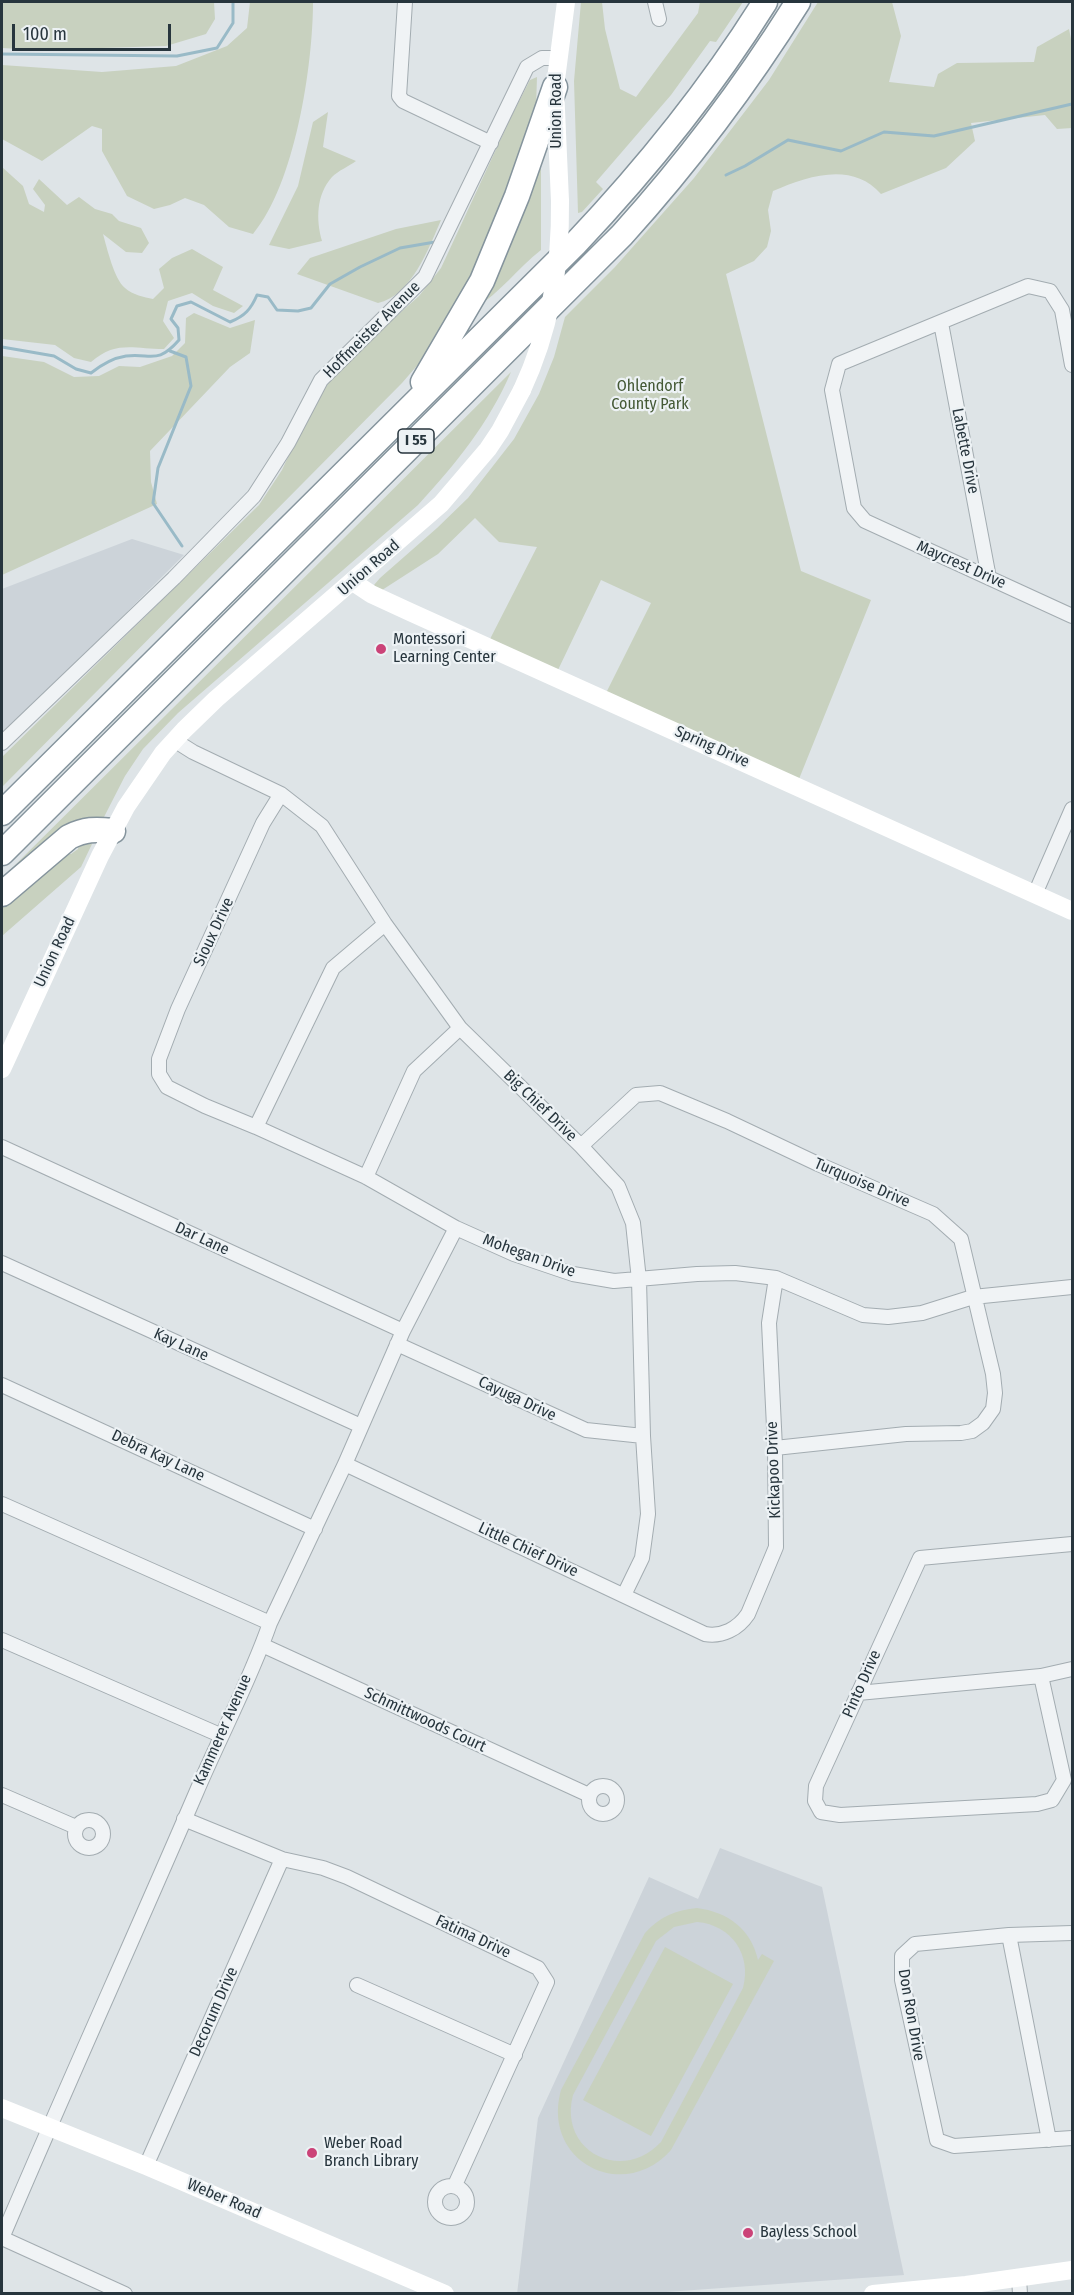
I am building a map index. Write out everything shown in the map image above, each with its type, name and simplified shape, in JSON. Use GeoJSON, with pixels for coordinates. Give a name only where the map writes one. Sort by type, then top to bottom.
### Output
{"type":"FeatureCollection","features":[{"type":"Feature","properties":{"kind":"highway","name":"I 55"},"geometry":{"type":"LineString","coordinates":[[2,813],[575,244],[617,199],[685,118],[765,2]]}},
{"type":"Feature","properties":{"kind":"highway","name":"I 55"},"geometry":{"type":"LineString","coordinates":[[2,853],[622,235],[662,191],[735,98],[798,2]]}},
{"type":"Feature","properties":{"kind":"highway"},"geometry":{"type":"LineString","coordinates":[[402,415],[482,281],[517,196],[555,87]]}},
{"type":"Feature","properties":{"kind":"highway"},"geometry":{"type":"LineString","coordinates":[[2,894],[75,834],[92,829],[113,831]]}},
{"type":"Feature","properties":{"kind":"main road","name":"Union Road"},"geometry":{"type":"LineString","coordinates":[[2,1069],[113,831],[138,788],[174,740],[216,699],[425,520],[471,471],[500,431],[522,390],[536,356],[554,294],[560,248],[555,87],[566,2]]}},
{"type":"Feature","properties":{"kind":"main road","name":"Spring Drive"},"geometry":{"type":"LineString","coordinates":[[352,582],[371,594],[410,612],[1072,910]]}},
{"type":"Feature","properties":{"kind":"main road","name":"Weber Road"},"geometry":{"type":"LineString","coordinates":[[2,2108],[146,2166],[445,2294]]}},
{"type":"Feature","properties":{"kind":"main road"},"geometry":{"type":"LineString","coordinates":[[873,2294],[1020,2286],[1072,2270]]}},
{"type":"Feature","properties":{"kind":"street"},"geometry":{"type":"LineString","coordinates":[[405,2],[399,96],[491,143]]}},
{"type":"Feature","properties":{"kind":"street"},"geometry":{"type":"LineString","coordinates":[[655,2],[659,19]]}},
{"type":"Feature","properties":{"kind":"street","name":"Hoffmeister Avenue"},"geometry":{"type":"LineString","coordinates":[[2,743],[174,578],[254,496],[288,443],[321,380],[425,277],[527,66],[542,58],[558,58]]}},
{"type":"Feature","properties":{"kind":"street"},"geometry":{"type":"LineString","coordinates":[[941,323],[1028,286],[1050,291],[1062,310],[1072,365]]}},
{"type":"Feature","properties":{"kind":"street","name":"Maycrest Drive"},"geometry":{"type":"LineString","coordinates":[[941,323],[839,364],[832,390],[854,508],[865,521],[1072,616]]}},
{"type":"Feature","properties":{"kind":"street","name":"Labette Drive"},"geometry":{"type":"LineString","coordinates":[[941,323],[989,578]]}},
{"type":"Feature","properties":{"kind":"street","name":"Big Chief Drive"},"geometry":{"type":"LineString","coordinates":[[174,740],[193,752],[281,794],[322,826],[385,924],[460,1028],[581,1146],[618,1186],[633,1223],[639,1280],[643,1436],[648,1514],[642,1558],[624,1595]]}},
{"type":"Feature","properties":{"kind":"street","name":"Sioux Drive"},"geometry":{"type":"LineString","coordinates":[[159,1074],[159,1059],[178,1009],[263,823],[281,794]]}},
{"type":"Feature","properties":{"kind":"street"},"geometry":{"type":"LineString","coordinates":[[1035,894],[1072,809]]}},
{"type":"Feature","properties":{"kind":"street"},"geometry":{"type":"LineString","coordinates":[[256,1126],[333,968],[385,924]]}},
{"type":"Feature","properties":{"kind":"street"},"geometry":{"type":"LineString","coordinates":[[366,1177],[414,1071],[460,1028]]}},
{"type":"Feature","properties":{"kind":"street","name":"Mohegan Drive"},"geometry":{"type":"LineString","coordinates":[[159,1074],[167,1087],[182,1096],[256,1126],[366,1177],[456,1228],[514,1254],[573,1274],[614,1281],[735,1273],[777,1278],[863,1315],[888,1317],[922,1313],[973,1297],[1072,1287]]}},
{"type":"Feature","properties":{"kind":"street","name":"Turquoise Drive"},"geometry":{"type":"LineString","coordinates":[[581,1146],[636,1095],[660,1093],[933,1214],[961,1239],[993,1374],[995,1393],[993,1409],[983,1423],[972,1431],[961,1433],[906,1434],[775,1448]]}},
{"type":"Feature","properties":{"kind":"street","name":"Dar Lane"},"geometry":{"type":"LineString","coordinates":[[2,1147],[403,1331]]}},
{"type":"Feature","properties":{"kind":"street","name":"Kammerer Avenue"},"geometry":{"type":"LineString","coordinates":[[2,2238],[270,1623],[345,1464],[403,1331],[456,1228]]}},
{"type":"Feature","properties":{"kind":"street","name":"Kay Lane"},"geometry":{"type":"LineString","coordinates":[[2,1263],[361,1426]]}},
{"type":"Feature","properties":{"kind":"street","name":"Kickapoo Drive"},"geometry":{"type":"LineString","coordinates":[[712,1635],[728,1632],[743,1622],[776,1547],[775,1448],[769,1323],[777,1278]]}},
{"type":"Feature","properties":{"kind":"street","name":"Cayuga Drive"},"geometry":{"type":"LineString","coordinates":[[397,1344],[586,1430],[643,1436]]}},
{"type":"Feature","properties":{"kind":"street","name":"Debra Kay Lane"},"geometry":{"type":"LineString","coordinates":[[2,1385],[315,1528]]}},
{"type":"Feature","properties":{"kind":"street","name":"Little Chief Drive"},"geometry":{"type":"LineString","coordinates":[[345,1464],[705,1634],[712,1635]]}},
{"type":"Feature","properties":{"kind":"street"},"geometry":{"type":"LineString","coordinates":[[2,1504],[270,1623]]}},
{"type":"Feature","properties":{"kind":"street","name":"Pinto Drive"},"geometry":{"type":"LineString","coordinates":[[1041,1676],[1064,1780],[1052,1800],[1037,1804],[840,1815],[821,1812],[815,1801],[816,1786],[920,1558],[1072,1544]]}},
{"type":"Feature","properties":{"kind":"street"},"geometry":{"type":"LineString","coordinates":[[2,1640],[220,1735]]}},
{"type":"Feature","properties":{"kind":"street","name":"Schmittwoods Court"},"geometry":{"type":"LineString","coordinates":[[262,1644],[589,1795]]}},
{"type":"Feature","properties":{"kind":"street"},"geometry":{"type":"LineString","coordinates":[[858,1693],[1041,1676],[1072,1669]]}},
{"type":"Feature","properties":{"kind":"street"},"geometry":{"type":"LineString","coordinates":[[2,1795],[76,1827]]}},
{"type":"Feature","properties":{"kind":"street","name":"Fatima Drive"},"geometry":{"type":"LineString","coordinates":[[184,1819],[282,1859],[347,1877],[538,1968],[547,1982],[455,2185]]}},
{"type":"Feature","properties":{"kind":"street","name":"Decorum Drive"},"geometry":{"type":"LineString","coordinates":[[146,2166],[282,1859]]}},
{"type":"Feature","properties":{"kind":"street","name":"Don Ron Drive"},"geometry":{"type":"LineString","coordinates":[[1049,2140],[954,2146],[937,2140],[902,1980],[902,1956],[915,1944],[1009,1935],[1072,1933]]}},
{"type":"Feature","properties":{"kind":"street"},"geometry":{"type":"LineString","coordinates":[[1009,1935],[1049,2140],[1072,2138]]}},
{"type":"Feature","properties":{"kind":"street"},"geometry":{"type":"LineString","coordinates":[[357,1985],[515,2055]]}},
{"type":"Feature","properties":{"kind":"street"},"geometry":{"type":"LineString","coordinates":[[2,2238],[125,2294]]}},
{"type":"Feature","properties":{"kind":"shaded area"},"geometry":{"type":"Polygon","coordinates":[[[132,539],[184,555],[2,736],[2,589],[132,539]]]}},
{"type":"Feature","properties":{"kind":"shaded area"},"geometry":{"type":"Polygon","coordinates":[[[720,1848],[822,1887],[904,2275],[652,2293],[517,2294],[538,2118],[649,1877],[698,1899],[720,1848]]]}},
{"type":"Feature","properties":{"kind":"green space"},"geometry":{"type":"Polygon","coordinates":[[[2,2],[214,2],[215,19],[206,34],[166,46],[38,50],[2,48],[2,2]]]}},
{"type":"Feature","properties":{"kind":"green space"},"geometry":{"type":"Polygon","coordinates":[[[250,2],[313,2],[310,58],[299,123],[280,186],[268,212],[253,234],[229,227],[204,205],[185,198],[154,209],[127,196],[102,151],[102,129],[92,126],[42,161],[2,139],[2,65],[102,72],[176,66],[227,46],[247,28],[250,2]]]}},
{"type":"Feature","properties":{"kind":"green space"},"geometry":{"type":"Polygon","coordinates":[[[581,2],[602,2],[605,29],[620,89],[636,97],[698,13],[700,2],[743,2],[716,42],[710,41],[671,95],[596,182],[603,189],[582,212],[578,213],[574,81],[581,2]]]}},
{"type":"Feature","properties":{"kind":"green space","name":"Ohlendorf County Park"},"geometry":{"type":"Polygon","coordinates":[[[818,2],[892,2],[901,36],[889,82],[934,87],[938,74],[957,63],[1034,62],[1037,47],[1069,29],[1072,44],[1072,128],[1057,129],[1045,115],[971,123],[975,141],[946,168],[881,194],[857,178],[829,174],[801,180],[773,191],[768,210],[771,231],[767,247],[754,261],[726,274],[801,571],[871,600],[799,779],[606,693],[651,603],[601,580],[557,672],[489,641],[537,547],[499,542],[475,518],[438,554],[379,592],[374,585],[468,498],[514,439],[539,394],[554,357],[565,317],[615,267],[694,178],[769,80],[818,2]]]}},
{"type":"Feature","properties":{"kind":"green space"},"geometry":{"type":"Polygon","coordinates":[[[537,77],[536,108],[488,254],[435,345],[402,383],[2,787],[2,757],[259,505],[282,470],[318,392],[356,352],[419,296],[441,268],[511,117],[530,80],[537,77]]]}},
{"type":"Feature","properties":{"kind":"green space"},"geometry":{"type":"Polygon","coordinates":[[[328,112],[323,147],[356,161],[332,177],[323,192],[318,216],[322,241],[289,249],[269,245],[298,186],[313,122],[328,112]]]}},
{"type":"Feature","properties":{"kind":"green space"},"geometry":{"type":"Polygon","coordinates":[[[541,161],[541,250],[493,295],[475,308],[541,161]]]}},
{"type":"Feature","properties":{"kind":"green space"},"geometry":{"type":"Polygon","coordinates":[[[2,167],[23,186],[29,204],[44,212],[45,205],[33,189],[39,179],[67,205],[79,197],[95,209],[112,214],[119,221],[141,228],[149,243],[142,253],[126,252],[103,234],[117,278],[131,292],[153,299],[164,288],[159,269],[172,258],[192,249],[223,267],[213,290],[243,306],[234,313],[213,306],[192,293],[168,301],[163,321],[174,338],[164,349],[117,348],[100,355],[91,362],[74,358],[55,345],[2,339],[2,167]]]}},
{"type":"Feature","properties":{"kind":"green space"},"geometry":{"type":"Polygon","coordinates":[[[441,220],[417,269],[400,291],[390,299],[378,303],[297,274],[310,258],[396,229],[441,220]]]}},
{"type":"Feature","properties":{"kind":"green space"},"geometry":{"type":"Polygon","coordinates":[[[194,313],[230,328],[255,320],[250,353],[230,367],[150,451],[151,482],[157,504],[2,575],[2,356],[44,362],[74,377],[99,376],[119,366],[140,367],[172,356],[185,343],[186,318],[194,313]]]}},
{"type":"Feature","properties":{"kind":"green space"},"geometry":{"type":"Polygon","coordinates":[[[511,372],[482,426],[418,505],[178,713],[143,749],[125,776],[104,817],[86,821],[2,886],[2,878],[511,372]]]}},
{"type":"Feature","properties":{"kind":"green space"},"geometry":{"type":"Polygon","coordinates":[[[90,841],[92,844],[81,867],[2,936],[2,905],[64,854],[71,854],[78,849],[79,844],[90,841]]]}},
{"type":"Feature","properties":{"kind":"green space"},"geometry":{"type":"Polygon","coordinates":[[[689,1909],[708,1910],[728,1918],[737,1924],[750,1939],[758,1960],[762,1954],[774,1961],[671,2150],[652,2166],[631,2173],[610,2173],[590,2167],[574,2154],[563,2137],[558,2115],[561,2090],[645,1933],[662,1919],[689,1909]],[[697,1922],[674,1927],[656,1941],[573,2095],[571,2115],[575,2132],[584,2146],[597,2155],[612,2160],[629,2160],[645,2154],[661,2142],[743,1988],[745,1964],[742,1953],[729,1936],[709,1924],[697,1922]]]}},
{"type":"Feature","properties":{"kind":"green space"},"geometry":{"type":"Polygon","coordinates":[[[665,1947],[733,1984],[651,2136],[583,2100],[665,1947]]]}},
{"type":"Feature","properties":{"kind":"waterway"},"geometry":{"type":"LineString","coordinates":[[2,54],[177,56],[217,48],[233,23],[233,2]]}},
{"type":"Feature","properties":{"kind":"waterway"},"geometry":{"type":"LineString","coordinates":[[726,175],[788,140],[841,151],[884,132],[934,136],[1072,104]]}},
{"type":"Feature","properties":{"kind":"waterway"},"geometry":{"type":"LineString","coordinates":[[2,347],[54,356],[76,369],[91,373],[116,358],[135,355],[154,356],[165,353],[179,340],[178,328],[171,319],[177,306],[191,302],[230,322],[247,312],[257,295],[268,297],[277,310],[298,311],[311,308],[330,284],[360,267],[400,248],[435,242]]}},
{"type":"Feature","properties":{"kind":"waterway"},"geometry":{"type":"LineString","coordinates":[[170,351],[186,357],[191,386],[158,468],[153,503],[182,546]]}},
{"type":"Feature","properties":{"kind":"place","name":"Montessori Learning Center"},"geometry":{"type":"Point","coordinates":[381,649]}},
{"type":"Feature","properties":{"kind":"place","name":"Weber Road Branch Library"},"geometry":{"type":"Point","coordinates":[312,2153]}},
{"type":"Feature","properties":{"kind":"place","name":"Bayless School"},"geometry":{"type":"Point","coordinates":[748,2233]}}]}
